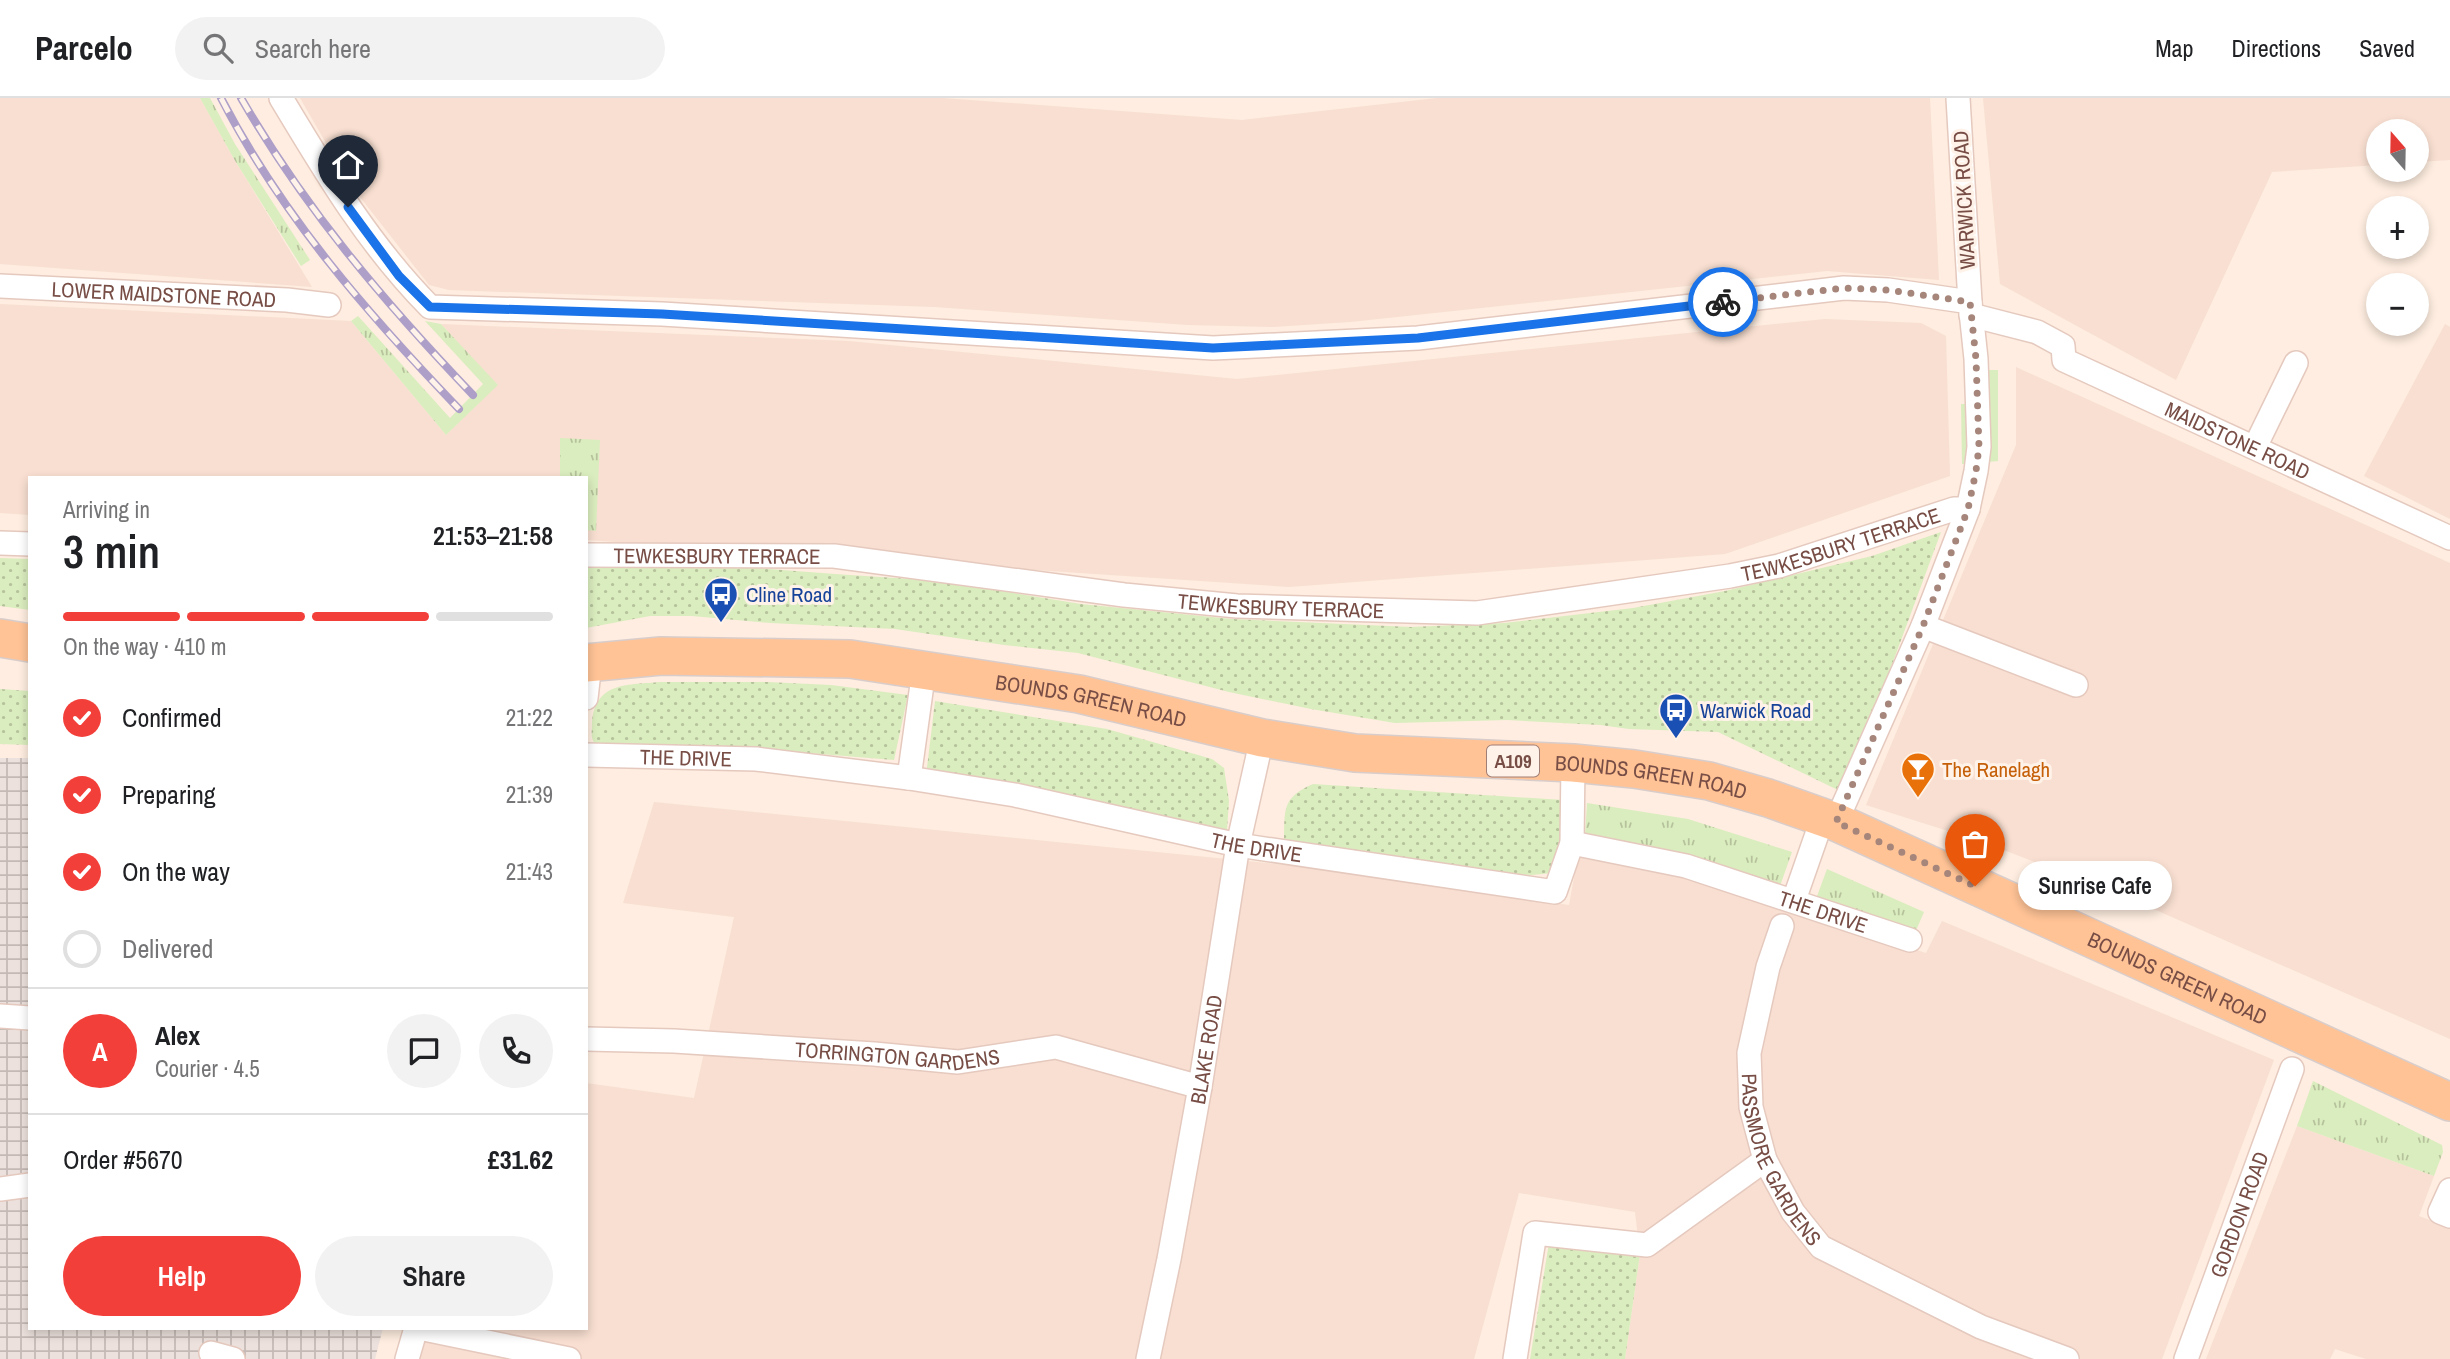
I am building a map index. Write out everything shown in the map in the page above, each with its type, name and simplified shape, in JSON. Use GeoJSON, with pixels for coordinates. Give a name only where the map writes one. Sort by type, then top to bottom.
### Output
{"type":"FeatureCollection","features":[{"type":"Feature","properties":{"kind":"main road"},"geometry":{"type":"LineString","coordinates":[[0,638],[28,643]]}},
{"type":"Feature","properties":{"kind":"main road","name":"BOUNDS GREEN ROAD"},"geometry":{"type":"LineString","coordinates":[[588,663],[661,656],[850,659],[1079,694],[1262,738],[1355,753],[1573,763],[1709,781],[1829,819],[2450,1102]]}},
{"type":"Feature","properties":{"kind":"street"},"geometry":{"type":"LineString","coordinates":[[281,98],[359,225],[399,276],[430,307],[662,314],[1213,348],[1418,338],[1844,288],[1888,290],[1971,309]]}},
{"type":"Feature","properties":{"kind":"street","name":"WARWICK ROAD"},"geometry":{"type":"LineString","coordinates":[[1958,98],[1979,447],[1968,509]]}},
{"type":"Feature","properties":{"kind":"street","name":"LOWER MAIDSTONE ROAD"},"geometry":{"type":"LineString","coordinates":[[0,285],[287,300],[329,305]]}},
{"type":"Feature","properties":{"kind":"street","name":"MAIDSTONE ROAD"},"geometry":{"type":"LineString","coordinates":[[1971,309],[2037,332],[2063,346],[2064,360],[2450,538]]}},
{"type":"Feature","properties":{"kind":"street"},"geometry":{"type":"LineString","coordinates":[[2255,447],[2296,363]]}},
{"type":"Feature","properties":{"kind":"street","name":"TEWKESBURY TERRACE"},"geometry":{"type":"LineString","coordinates":[[588,555],[834,556],[1124,596],[1237,607],[1477,613],[1730,576],[1779,566],[1954,509],[1968,509]]}},
{"type":"Feature","properties":{"kind":"street"},"geometry":{"type":"LineString","coordinates":[[1794,900],[1829,819],[1923,626],[1968,509]]}},
{"type":"Feature","properties":{"kind":"street"},"geometry":{"type":"LineString","coordinates":[[0,543],[28,544]]}},
{"type":"Feature","properties":{"kind":"street"},"geometry":{"type":"LineString","coordinates":[[1923,626],[2076,685]]}},
{"type":"Feature","properties":{"kind":"street"},"geometry":{"type":"LineString","coordinates":[[909,778],[924,670]]}},
{"type":"Feature","properties":{"kind":"street","name":"BLAKE ROAD"},"geometry":{"type":"LineString","coordinates":[[1148,1359],[1200,1087],[1238,845],[1262,738]]}},
{"type":"Feature","properties":{"kind":"street","name":"THE DRIVE"},"geometry":{"type":"LineString","coordinates":[[588,755],[756,759],[909,778],[1015,795],[1238,845],[1555,892],[1572,843],[1573,763]]}},
{"type":"Feature","properties":{"kind":"street","name":"THE DRIVE"},"geometry":{"type":"LineString","coordinates":[[1572,843],[1686,866],[1910,940]]}},
{"type":"Feature","properties":{"kind":"street","name":"PASSMORE GARDENS"},"geometry":{"type":"LineString","coordinates":[[1782,926],[1768,967],[1749,1053],[1751,1107],[1765,1160],[1793,1212],[1821,1247],[1981,1327],[2067,1359]]}},
{"type":"Feature","properties":{"kind":"street"},"geometry":{"type":"LineString","coordinates":[[0,1016],[28,1018]]}},
{"type":"Feature","properties":{"kind":"street","name":"TORRINGTON GARDENS"},"geometry":{"type":"LineString","coordinates":[[588,1039],[674,1041],[958,1062],[1056,1047],[1200,1087]]}},
{"type":"Feature","properties":{"kind":"street","name":"GORDON ROAD"},"geometry":{"type":"LineString","coordinates":[[2186,1359],[2292,1069]]}},
{"type":"Feature","properties":{"kind":"street"},"geometry":{"type":"LineString","coordinates":[[1515,1359],[1535,1233],[1647,1245],[1765,1160]]}},
{"type":"Feature","properties":{"kind":"street"},"geometry":{"type":"LineString","coordinates":[[0,1189],[28,1185]]}},
{"type":"Feature","properties":{"kind":"street"},"geometry":{"type":"LineString","coordinates":[[2450,1190],[2440,1212],[2450,1216]]}},
{"type":"Feature","properties":{"kind":"street"},"geometry":{"type":"LineString","coordinates":[[407,1359],[417,1330]]}},
{"type":"Feature","properties":{"kind":"street"},"geometry":{"type":"LineString","coordinates":[[428,1330],[569,1359]]}},
{"type":"Feature","properties":{"kind":"street"},"geometry":{"type":"LineString","coordinates":[[211,1353],[233,1359]]}},
{"type":"Feature","properties":{"kind":"shaded area"},"geometry":{"type":"Polygon","coordinates":[[[0,98],[200,98],[312,287],[0,264],[0,98]]]}},
{"type":"Feature","properties":{"kind":"shaded area"},"geometry":{"type":"Polygon","coordinates":[[[300,98],[943,98],[1242,120],[1437,98],[1930,98],[1939,280],[1827,271],[1350,322],[1273,327],[1188,325],[935,307],[449,290],[429,285],[349,183],[300,98]]]}},
{"type":"Feature","properties":{"kind":"shaded area"},"geometry":{"type":"Polygon","coordinates":[[[1983,98],[2450,98],[2450,160],[2429,161],[2429,119],[2366,119],[2366,166],[2272,172],[2176,380],[2000,284],[1983,98]]]}},
{"type":"Feature","properties":{"kind":"shaded area"},"geometry":{"type":"Polygon","coordinates":[[[0,304],[351,321],[446,435],[497,385],[441,324],[849,341],[1237,379],[1825,319],[1921,323],[1946,336],[1950,476],[1725,554],[1289,587],[588,540],[588,476],[28,476],[28,515],[0,513],[0,304]]]}},
{"type":"Feature","properties":{"kind":"shaded area"},"geometry":{"type":"Polygon","coordinates":[[[2445,324],[2450,327],[2450,519],[2364,476],[2445,324]]]}},
{"type":"Feature","properties":{"kind":"shaded area"},"geometry":{"type":"Polygon","coordinates":[[[2016,367],[2450,563],[2450,1039],[2149,907],[1986,843],[1866,805],[2016,445],[2016,367]]]}},
{"type":"Feature","properties":{"kind":"shaded area"},"geometry":{"type":"Polygon","coordinates":[[[0,758],[28,758],[28,1330],[382,1330],[375,1359],[0,1359],[0,758]]]}},
{"type":"Feature","properties":{"kind":"shaded area"},"geometry":{"type":"Polygon","coordinates":[[[654,802],[1306,867],[1569,905],[1578,856],[1687,876],[1926,953],[1942,921],[2274,1060],[2162,1359],[1625,1359],[1640,1254],[1635,1212],[1519,1193],[1474,1359],[417,1359],[425,1330],[588,1330],[588,1083],[694,1098],[734,917],[623,903],[654,802]]]}},
{"type":"Feature","properties":{"kind":"shaded area"},"geometry":{"type":"Polygon","coordinates":[[[2297,1126],[2434,1176],[2419,1216],[2450,1228],[2450,1359],[2366,1359],[2335,1349],[2330,1359],[2206,1359],[2297,1126]]]}},
{"type":"Feature","properties":{"kind":"green space"},"geometry":{"type":"Polygon","coordinates":[[[200,98],[210,98],[235,144],[310,260],[301,266],[234,159],[200,98]]]}},
{"type":"Feature","properties":{"kind":"green space"},"geometry":{"type":"Polygon","coordinates":[[[358,316],[450,418],[483,384],[425,321],[441,324],[498,385],[446,435],[351,321],[358,316]]]}},
{"type":"Feature","properties":{"kind":"green space"},"geometry":{"type":"Polygon","coordinates":[[[1987,370],[1998,370],[1998,461],[1988,462],[1987,370]]]}},
{"type":"Feature","properties":{"kind":"green space"},"geometry":{"type":"Polygon","coordinates":[[[1961,404],[1970,404],[1971,464],[1962,464],[1961,404]]]}},
{"type":"Feature","properties":{"kind":"green space"},"geometry":{"type":"Polygon","coordinates":[[[560,438],[600,440],[596,531],[588,530],[588,476],[560,476],[560,438]]]}},
{"type":"Feature","properties":{"kind":"green space"},"geometry":{"type":"Polygon","coordinates":[[[1941,532],[1877,705],[1840,791],[1718,732],[1507,720],[1395,723],[1229,692],[1078,653],[895,629],[692,616],[650,616],[588,628],[588,568],[731,566],[940,581],[1081,604],[1232,619],[1411,627],[1504,623],[1633,608],[1725,591],[1872,556],[1941,532]]]}},
{"type":"Feature","properties":{"kind":"green space"},"geometry":{"type":"Polygon","coordinates":[[[0,558],[28,559],[28,610],[0,606],[0,558]]]}},
{"type":"Feature","properties":{"kind":"green space"},"geometry":{"type":"Polygon","coordinates":[[[661,682],[831,685],[908,695],[894,760],[745,748],[595,744],[592,739],[592,723],[595,709],[607,692],[626,685],[661,682]]]}},
{"type":"Feature","properties":{"kind":"green space"},"geometry":{"type":"Polygon","coordinates":[[[0,689],[28,691],[28,745],[0,744],[0,689]]]}},
{"type":"Feature","properties":{"kind":"green space"},"geometry":{"type":"Polygon","coordinates":[[[935,701],[1107,729],[1212,759],[1224,768],[1229,801],[1227,830],[1080,797],[927,768],[935,701]]]}},
{"type":"Feature","properties":{"kind":"green space"},"geometry":{"type":"Polygon","coordinates":[[[1313,784],[1563,800],[1560,838],[1552,873],[1531,875],[1479,871],[1284,842],[1285,813],[1290,800],[1313,784]]]}},
{"type":"Feature","properties":{"kind":"green space"},"geometry":{"type":"Polygon","coordinates":[[[1587,803],[1688,819],[1792,852],[1780,886],[1585,836],[1587,803]]]}},
{"type":"Feature","properties":{"kind":"green space"},"geometry":{"type":"Polygon","coordinates":[[[1827,869],[1924,912],[1914,935],[1816,899],[1827,869]]]}},
{"type":"Feature","properties":{"kind":"green space"},"geometry":{"type":"Polygon","coordinates":[[[2313,1081],[2442,1145],[2443,1152],[2434,1176],[2297,1126],[2313,1081]]]}},
{"type":"Feature","properties":{"kind":"green space"},"geometry":{"type":"Polygon","coordinates":[[[1549,1243],[1640,1254],[1625,1359],[1530,1359],[1549,1243]]]}},
{"type":"Feature","properties":{"kind":"railway"},"geometry":{"type":"LineString","coordinates":[[221,98],[271,183],[299,223],[360,300],[459,409]]}},
{"type":"Feature","properties":{"kind":"railway"},"geometry":{"type":"LineString","coordinates":[[241,98],[292,179],[348,254],[408,325],[473,395]]}},
{"type":"Feature","properties":{"kind":"way so far"},"geometry":{"type":"LineString","coordinates":[[1723,302],[1844,288],[1888,290],[1970,302],[1976,359],[1979,447],[1968,509],[1923,626],[1836,822],[1975,886]]}},
{"type":"Feature","properties":{"kind":"place","name":"Cline Road"},"geometry":{"type":"Point","coordinates":[721,624]}},
{"type":"Feature","properties":{"kind":"place","name":"Warwick Road"},"geometry":{"type":"Point","coordinates":[1676,740]}},
{"type":"Feature","properties":{"kind":"place","name":"The Ranelagh"},"geometry":{"type":"Point","coordinates":[1918,799]}},
{"type":"Feature","properties":{"kind":"place","name":"Sunrise Cafe"},"geometry":{"type":"Point","coordinates":[1975,886]}},
{"type":"Feature","properties":{"kind":"route"},"geometry":{"type":"LineString","coordinates":[[348,207],[399,276],[430,307],[662,314],[1213,348],[1418,338],[1723,302]]}}]}
